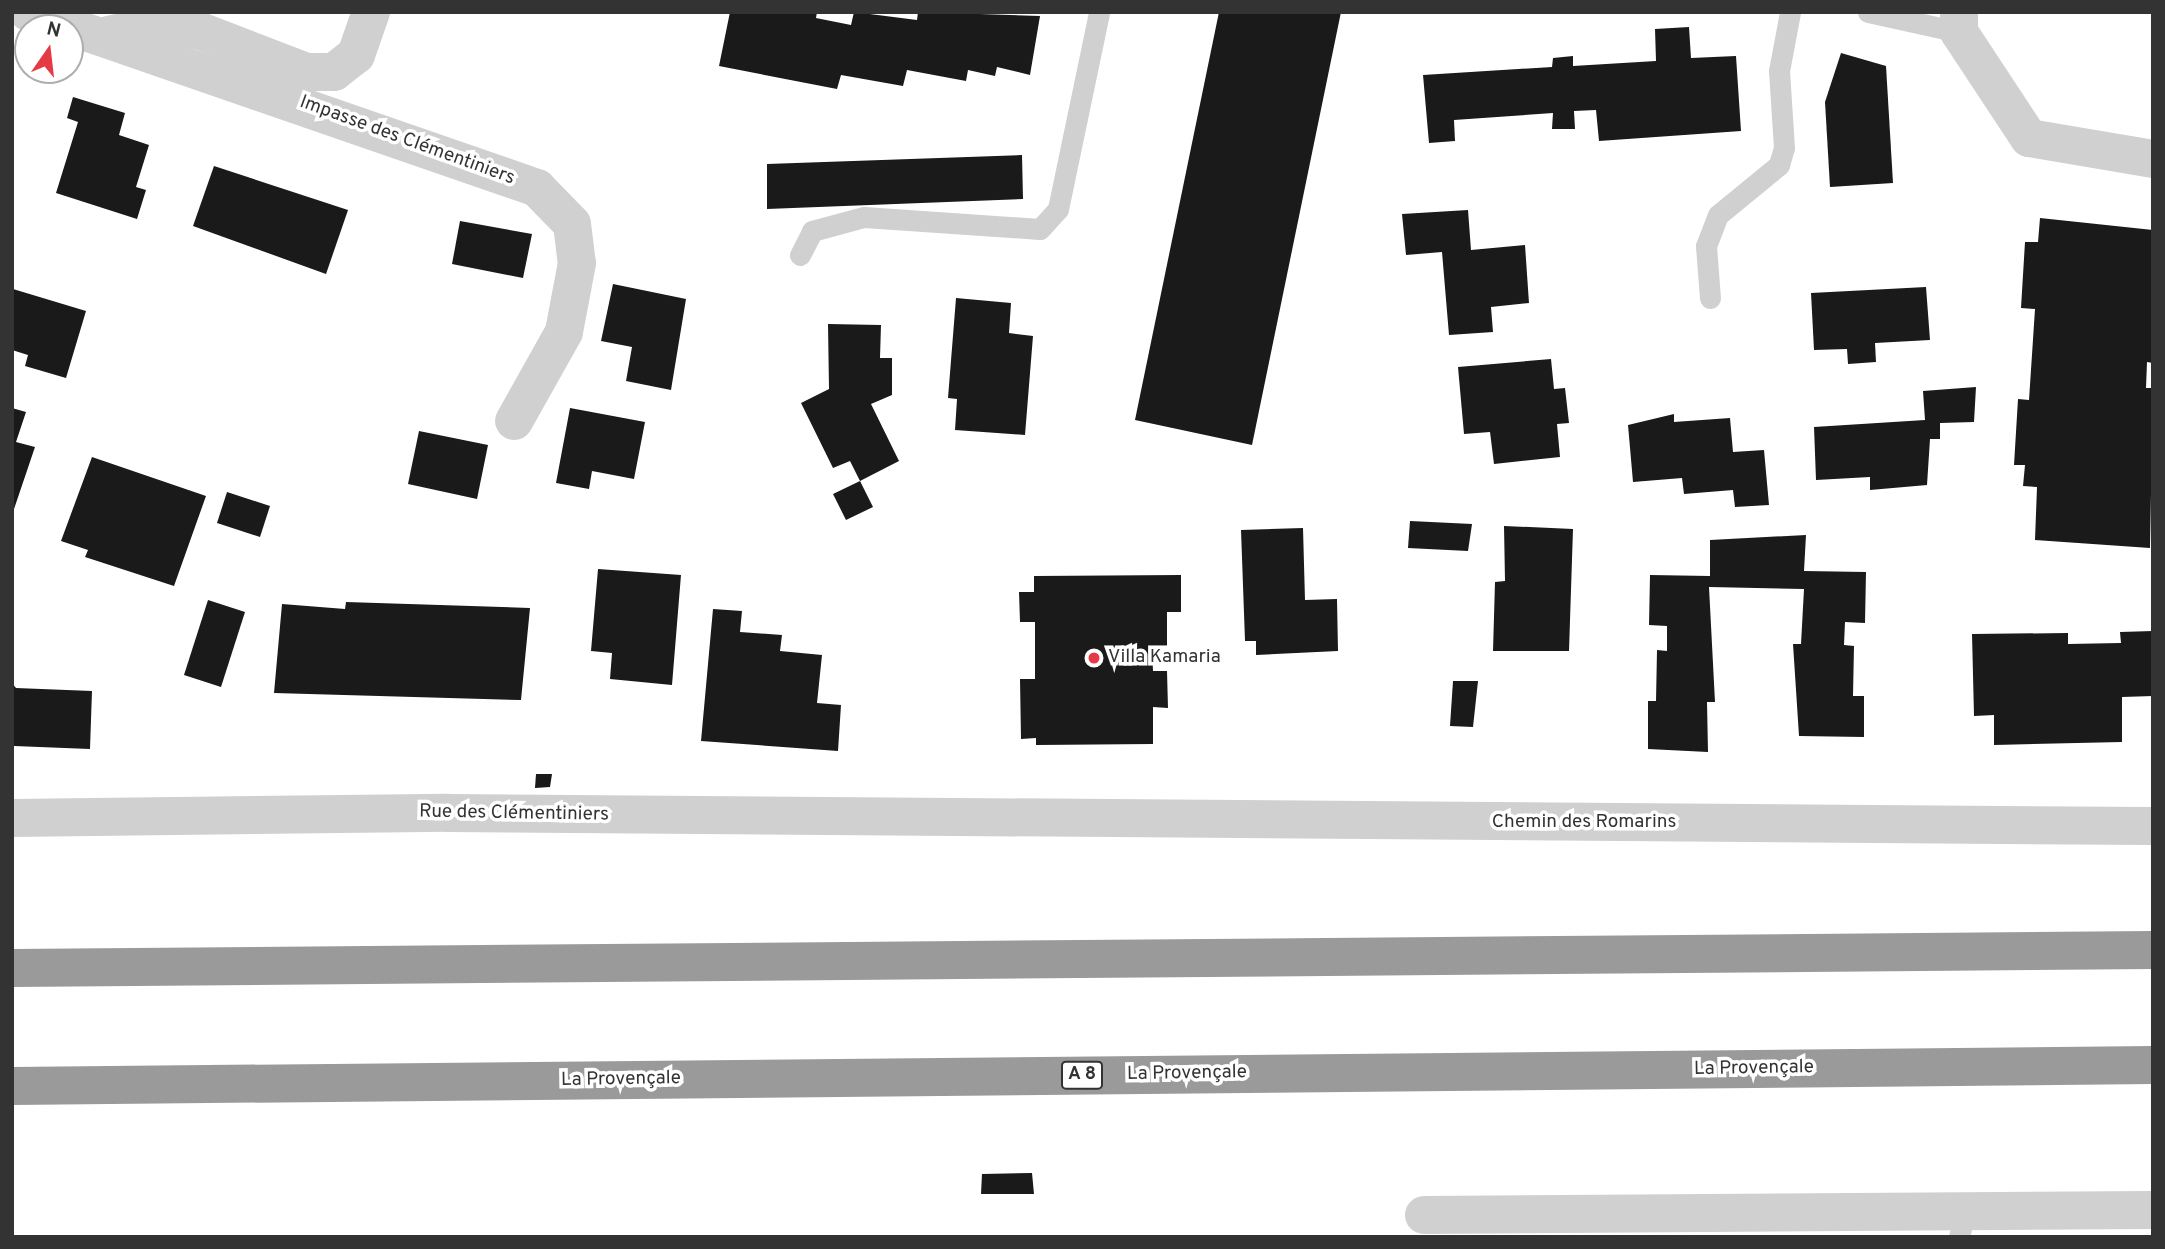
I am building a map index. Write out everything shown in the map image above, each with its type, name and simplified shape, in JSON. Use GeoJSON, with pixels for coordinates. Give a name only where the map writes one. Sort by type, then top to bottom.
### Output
{"type":"FeatureCollection","features":[{"type":"Feature","properties":{"kind":"highway"},"geometry":{"type":"LineString","coordinates":[[12,968],[2153,950]]}},
{"type":"Feature","properties":{"kind":"highway","name":"La Provençale"},"geometry":{"type":"LineString","coordinates":[[12,1086],[2153,1065]]}},
{"type":"Feature","properties":{"kind":"street","name":"Impasse des Clémentiniers"},"geometry":{"type":"LineString","coordinates":[[28,12],[108,35],[537,188],[572,224],[577,263],[564,332],[514,421]]}},
{"type":"Feature","properties":{"kind":"street"},"geometry":{"type":"LineString","coordinates":[[108,35],[158,24],[179,27],[306,72],[334,72],[356,55],[371,12]]}},
{"type":"Feature","properties":{"kind":"street"},"geometry":{"type":"LineString","coordinates":[[1959,22],[2029,138],[2153,159]]}},
{"type":"Feature","properties":{"kind":"street","name":"Rue des Clémentiniers"},"geometry":{"type":"LineString","coordinates":[[12,818],[448,813],[1015,820]]}},
{"type":"Feature","properties":{"kind":"street","name":"Chemin des Romarins"},"geometry":{"type":"LineString","coordinates":[[1015,820],[2153,826]]}},
{"type":"Feature","properties":{"kind":"street"},"geometry":{"type":"LineString","coordinates":[[1420,1226],[1962,1224],[2153,1210]]}},
{"type":"Feature","properties":{"kind":"lane"},"geometry":{"type":"LineString","coordinates":[[800,255],[812,231],[864,217],[1040,229],[1058,209],[1099,12]]}},
{"type":"Feature","properties":{"kind":"lane"},"geometry":{"type":"LineString","coordinates":[[1710,298],[1706,246],[1718,215],[1779,165],[1784,148],[1779,71],[1790,12]]}},
{"type":"Feature","properties":{"kind":"lane"},"geometry":{"type":"LineString","coordinates":[[1868,12],[1959,22]]}},
{"type":"Feature","properties":{"kind":"building"},"geometry":{"type":"Polygon","coordinates":[[[730,12],[817,12],[816,18],[851,25],[854,12],[917,20],[918,12],[1040,16],[1030,75],[997,67],[995,76],[968,70],[966,81],[907,70],[903,86],[841,75],[837,89],[719,66],[730,12]]]}},
{"type":"Feature","properties":{"kind":"building"},"geometry":{"type":"Polygon","coordinates":[[[1219,12],[1341,12],[1252,445],[1135,420],[1219,12]]]}},
{"type":"Feature","properties":{"kind":"building"},"geometry":{"type":"Polygon","coordinates":[[[1689,27],[1691,58],[1736,56],[1741,131],[1599,141],[1596,110],[1574,111],[1575,129],[1552,129],[1553,113],[1454,120],[1455,141],[1429,143],[1423,75],[1552,67],[1553,58],[1573,56],[1573,66],[1656,61],[1655,29],[1689,27]]]}},
{"type":"Feature","properties":{"kind":"building"},"geometry":{"type":"Polygon","coordinates":[[[1841,53],[1886,66],[1893,183],[1830,187],[1825,102],[1841,53]]]}},
{"type":"Feature","properties":{"kind":"building"},"geometry":{"type":"Polygon","coordinates":[[[73,97],[125,113],[119,135],[149,145],[136,187],[146,190],[137,219],[56,193],[78,122],[67,118],[73,97]]]}},
{"type":"Feature","properties":{"kind":"building"},"geometry":{"type":"Polygon","coordinates":[[[1022,155],[1023,199],[767,209],[767,164],[1022,155]]]}},
{"type":"Feature","properties":{"kind":"building"},"geometry":{"type":"Polygon","coordinates":[[[214,166],[348,210],[326,274],[193,226],[214,166]]]}},
{"type":"Feature","properties":{"kind":"building"},"geometry":{"type":"Polygon","coordinates":[[[1468,210],[1471,250],[1525,245],[1529,303],[1491,307],[1493,332],[1449,335],[1442,252],[1406,255],[1402,214],[1468,210]]]}},
{"type":"Feature","properties":{"kind":"building"},"geometry":{"type":"Polygon","coordinates":[[[2040,218],[2153,230],[2153,363],[2147,362],[2146,388],[2153,388],[2150,548],[2035,540],[2037,487],[2023,486],[2025,465],[2014,465],[2018,399],[2029,400],[2035,309],[2021,308],[2025,242],[2038,242],[2040,218]]]}},
{"type":"Feature","properties":{"kind":"building"},"geometry":{"type":"Polygon","coordinates":[[[460,221],[532,234],[523,278],[452,264],[460,221]]]}},
{"type":"Feature","properties":{"kind":"building"},"geometry":{"type":"Polygon","coordinates":[[[613,284],[686,299],[671,390],[626,381],[632,347],[601,341],[613,284]]]}},
{"type":"Feature","properties":{"kind":"building"},"geometry":{"type":"Polygon","coordinates":[[[1926,287],[1930,340],[1875,343],[1876,362],[1848,364],[1847,349],[1814,350],[1811,293],[1926,287]]]}},
{"type":"Feature","properties":{"kind":"building"},"geometry":{"type":"Polygon","coordinates":[[[13,289],[86,311],[66,378],[25,366],[28,355],[12,350],[13,289]]]}},
{"type":"Feature","properties":{"kind":"building"},"geometry":{"type":"Polygon","coordinates":[[[956,298],[1011,303],[1009,333],[1033,336],[1025,435],[955,430],[957,399],[948,398],[956,298]]]}},
{"type":"Feature","properties":{"kind":"building"},"geometry":{"type":"Polygon","coordinates":[[[828,324],[881,325],[880,358],[892,358],[892,395],[871,404],[899,461],[860,481],[850,461],[833,468],[801,403],[829,389],[828,324]]]}},
{"type":"Feature","properties":{"kind":"building"},"geometry":{"type":"Polygon","coordinates":[[[1551,359],[1554,389],[1565,388],[1569,423],[1557,424],[1560,457],[1494,464],[1490,432],[1464,434],[1458,367],[1551,359]]]}},
{"type":"Feature","properties":{"kind":"building"},"geometry":{"type":"Polygon","coordinates":[[[1976,387],[1974,422],[1940,423],[1940,439],[1930,439],[1927,485],[1870,490],[1870,477],[1816,480],[1814,427],[1925,420],[1923,391],[1976,387]]]}},
{"type":"Feature","properties":{"kind":"building"},"geometry":{"type":"Polygon","coordinates":[[[12,408],[26,412],[16,442],[35,447],[13,512],[12,408]]]}},
{"type":"Feature","properties":{"kind":"building"},"geometry":{"type":"Polygon","coordinates":[[[570,408],[645,422],[634,479],[592,471],[589,489],[556,483],[570,408]]]}},
{"type":"Feature","properties":{"kind":"building"},"geometry":{"type":"Polygon","coordinates":[[[1674,414],[1674,422],[1730,418],[1733,452],[1764,450],[1769,505],[1735,507],[1733,490],[1684,494],[1682,478],[1633,482],[1628,425],[1674,414]]]}},
{"type":"Feature","properties":{"kind":"building"},"geometry":{"type":"Polygon","coordinates":[[[419,431],[488,445],[477,499],[408,484],[419,431]]]}},
{"type":"Feature","properties":{"kind":"building"},"geometry":{"type":"Polygon","coordinates":[[[92,457],[206,496],[174,586],[85,557],[88,550],[61,541],[92,457]]]}},
{"type":"Feature","properties":{"kind":"building"},"geometry":{"type":"Polygon","coordinates":[[[860,481],[873,507],[846,520],[833,494],[860,481]]]}},
{"type":"Feature","properties":{"kind":"building"},"geometry":{"type":"Polygon","coordinates":[[[227,492],[270,506],[260,537],[217,523],[227,492]]]}},
{"type":"Feature","properties":{"kind":"building"},"geometry":{"type":"Polygon","coordinates":[[[1410,521],[1472,524],[1468,551],[1408,548],[1410,521]]]}},
{"type":"Feature","properties":{"kind":"building"},"geometry":{"type":"Polygon","coordinates":[[[1504,526],[1573,529],[1569,651],[1493,651],[1495,582],[1505,581],[1504,526]]]}},
{"type":"Feature","properties":{"kind":"building"},"geometry":{"type":"Polygon","coordinates":[[[1303,528],[1305,600],[1337,599],[1338,651],[1256,655],[1256,641],[1245,641],[1241,530],[1303,528]]]}},
{"type":"Feature","properties":{"kind":"building"},"geometry":{"type":"Polygon","coordinates":[[[1806,535],[1804,571],[1866,572],[1865,623],[1845,622],[1844,645],[1854,646],[1853,696],[1864,696],[1864,737],[1799,736],[1793,644],[1801,644],[1804,589],[1709,587],[1715,702],[1707,702],[1708,752],[1648,749],[1648,701],[1656,701],[1657,650],[1667,651],[1667,626],[1649,625],[1650,575],[1710,576],[1710,540],[1806,535]]]}},
{"type":"Feature","properties":{"kind":"building"},"geometry":{"type":"Polygon","coordinates":[[[598,569],[681,575],[672,685],[610,679],[612,653],[591,651],[598,569]]]}},
{"type":"Feature","properties":{"kind":"building","name":"Villa Kamaria"},"geometry":{"type":"Polygon","coordinates":[[[1181,575],[1181,612],[1167,612],[1167,646],[1152,646],[1153,671],[1167,671],[1168,708],[1153,707],[1153,744],[1036,745],[1036,738],[1021,739],[1020,679],[1035,679],[1035,622],[1020,622],[1019,592],[1034,592],[1034,576],[1181,575]]]}},
{"type":"Feature","properties":{"kind":"building"},"geometry":{"type":"Polygon","coordinates":[[[208,600],[245,612],[221,687],[184,675],[208,600]]]}},
{"type":"Feature","properties":{"kind":"building"},"geometry":{"type":"Polygon","coordinates":[[[346,602],[530,608],[521,700],[274,693],[282,604],[345,609],[346,602]]]}},
{"type":"Feature","properties":{"kind":"building"},"geometry":{"type":"Polygon","coordinates":[[[713,609],[742,611],[740,632],[782,635],[780,651],[822,655],[817,703],[841,705],[838,751],[701,741],[713,609]]]}},
{"type":"Feature","properties":{"kind":"building"},"geometry":{"type":"Polygon","coordinates":[[[2153,631],[2153,696],[2122,697],[2122,742],[1994,745],[1994,715],[1974,716],[1972,634],[2068,633],[2068,644],[2121,643],[2120,632],[2153,631]]]}},
{"type":"Feature","properties":{"kind":"building"},"geometry":{"type":"Polygon","coordinates":[[[1453,681],[1478,681],[1473,727],[1450,726],[1453,681]]]}},
{"type":"Feature","properties":{"kind":"building"},"geometry":{"type":"Polygon","coordinates":[[[12,683],[16,688],[92,691],[90,749],[14,746],[12,683]]]}},
{"type":"Feature","properties":{"kind":"building"},"geometry":{"type":"Polygon","coordinates":[[[536,774],[552,774],[550,787],[535,788],[536,774]]]}},
{"type":"Feature","properties":{"kind":"building"},"geometry":{"type":"Polygon","coordinates":[[[1032,1173],[1034,1194],[981,1194],[982,1174],[1032,1173]]]}},
{"type":"Feature","properties":{"kind":"place","name":"Villa Kamaria"},"geometry":{"type":"Point","coordinates":[1094,658]}}]}
